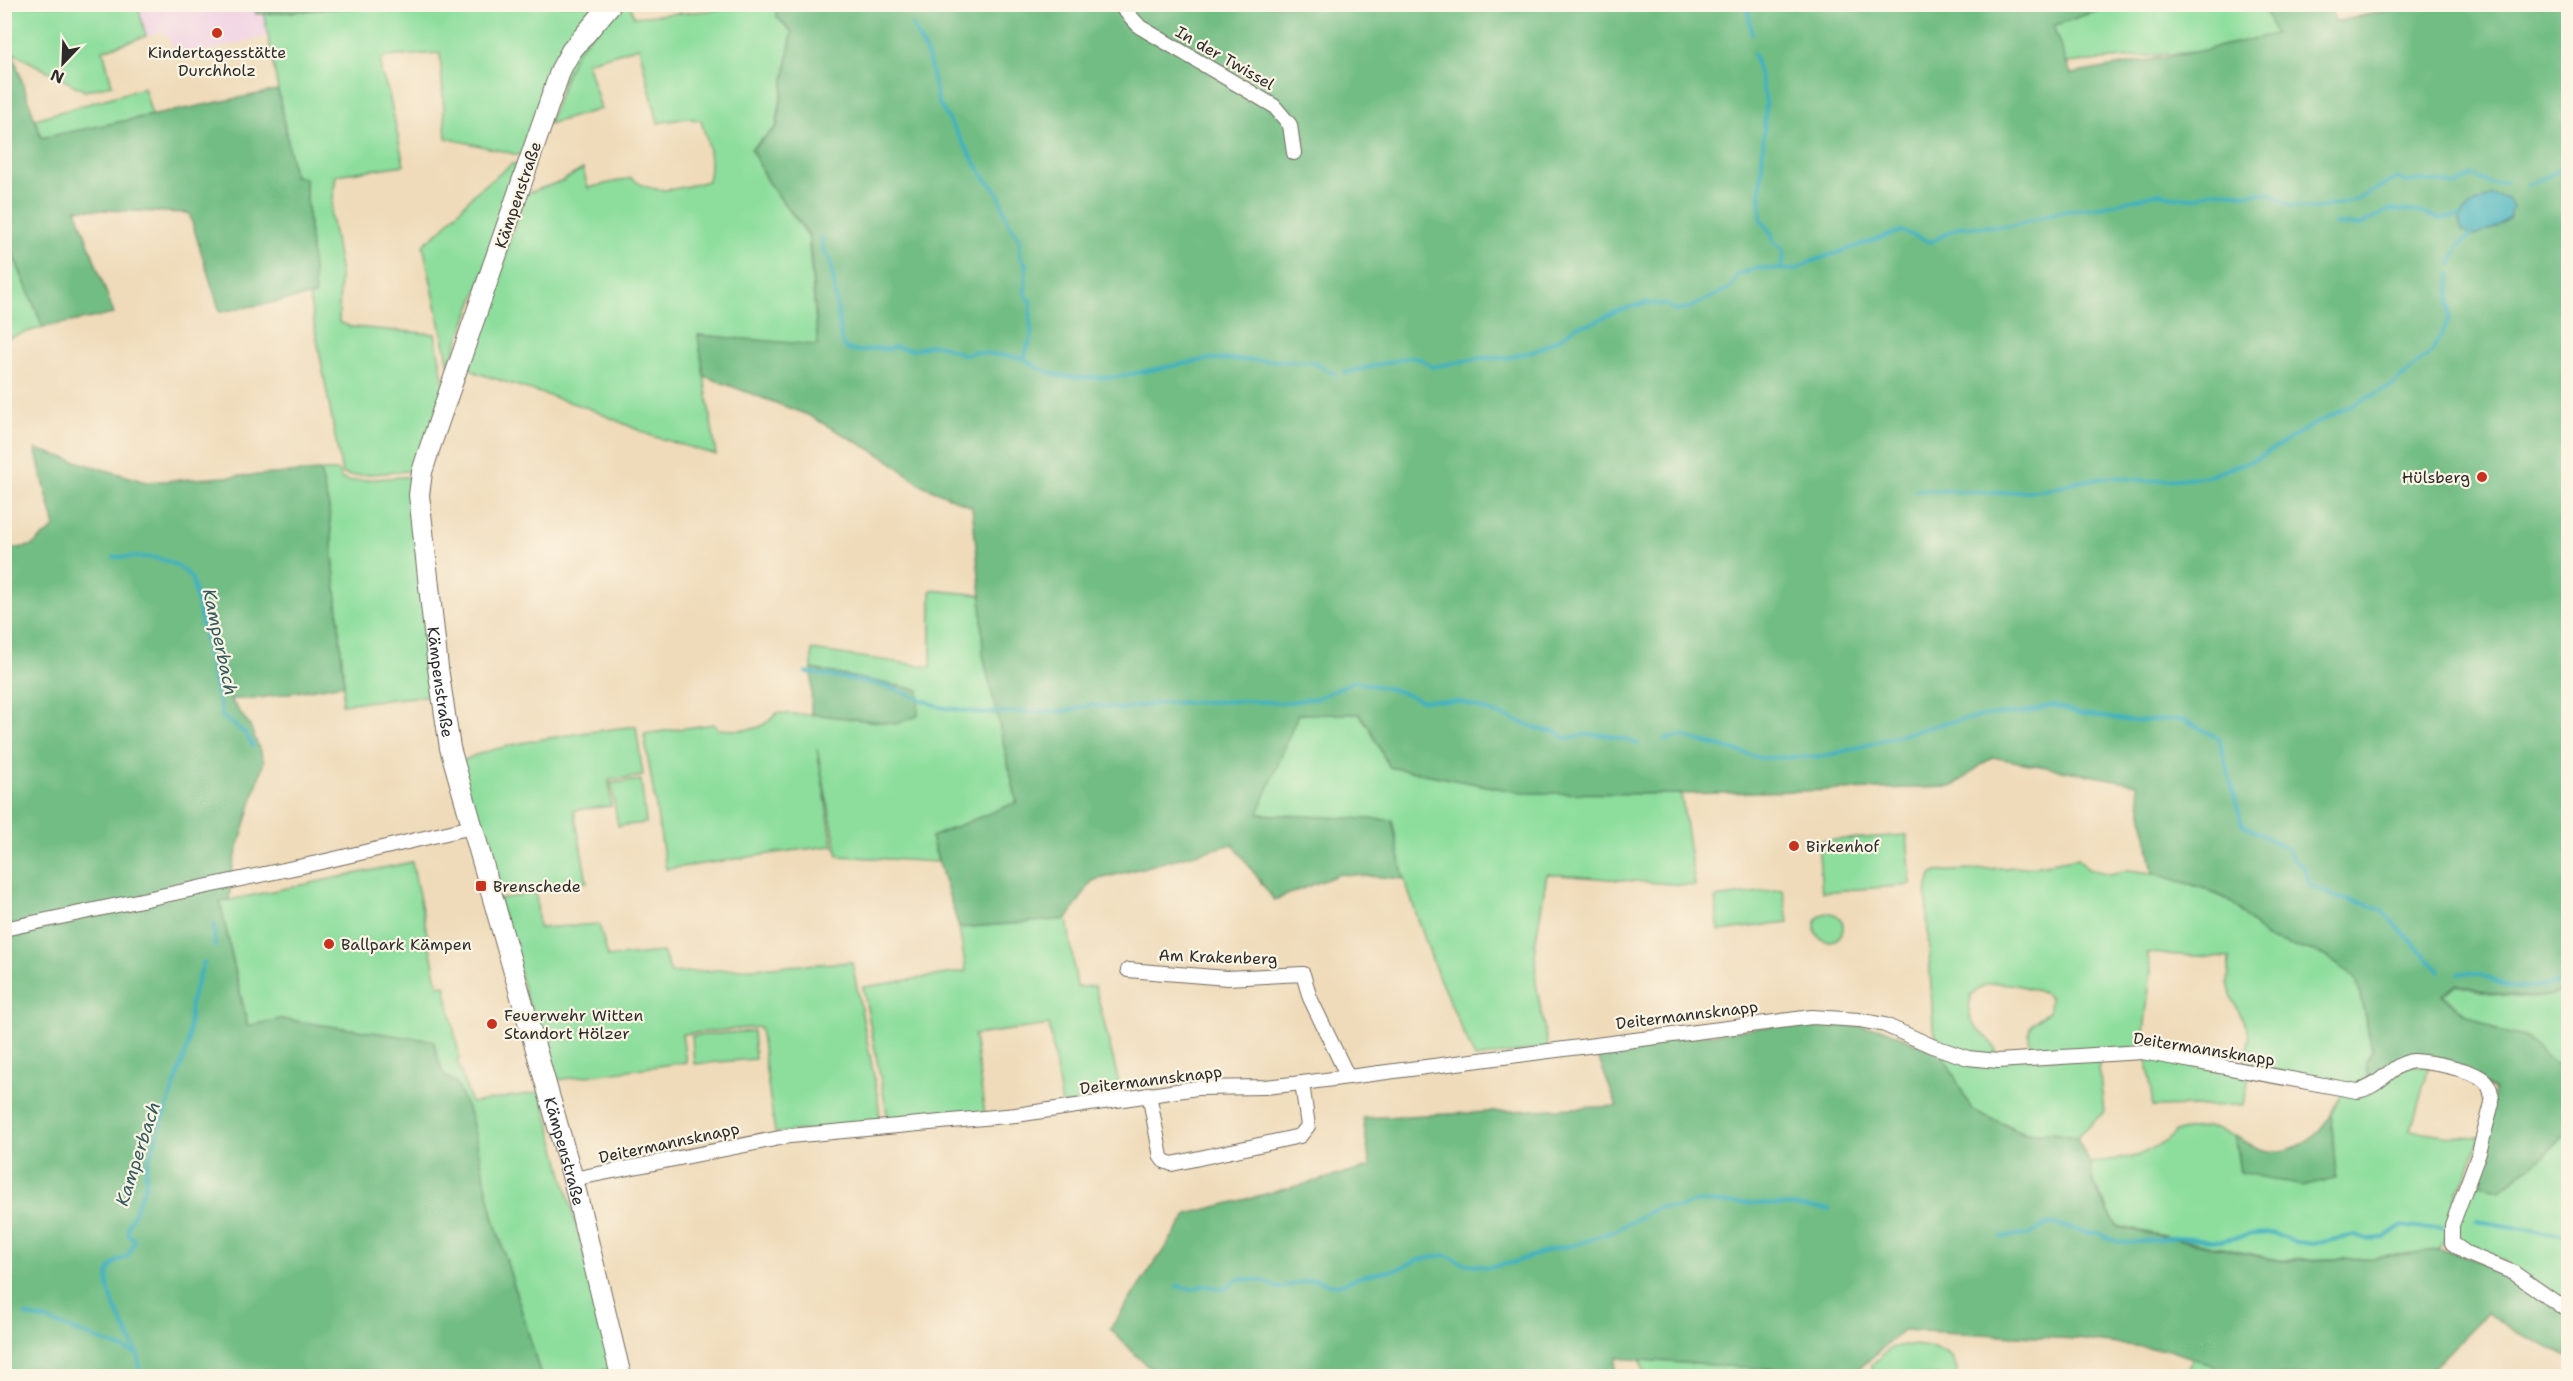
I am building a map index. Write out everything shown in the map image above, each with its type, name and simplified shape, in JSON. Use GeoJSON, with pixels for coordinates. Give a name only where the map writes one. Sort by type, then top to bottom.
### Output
{"type":"FeatureCollection","features":[{"type":"Feature","properties":{"kind":"street","name":"Kämpenstraße"},"geometry":{"type":"LineString","coordinates":[[611,4],[578,42],[561,69],[419,484],[422,533],[446,726],[472,827],[573,1179],[621,1377]]}},
{"type":"Feature","properties":{"kind":"street","name":"In der Twissel"},"geometry":{"type":"LineString","coordinates":[[1119,4],[1140,27],[1274,106],[1290,125],[1294,153]]}},
{"type":"Feature","properties":{"kind":"street"},"geometry":{"type":"LineString","coordinates":[[4,929],[317,863],[472,827]]}},
{"type":"Feature","properties":{"kind":"street","name":"Am Krakenberg"},"geometry":{"type":"LineString","coordinates":[[1128,970],[1227,978],[1303,974],[1310,998],[1348,1077]]}},
{"type":"Feature","properties":{"kind":"street","name":"Deitermannsknapp"},"geometry":{"type":"LineString","coordinates":[[573,1179],[790,1136],[1016,1115],[1197,1088],[1265,1087],[1302,1083],[1812,1017],[1859,1020],[1885,1025],[1932,1046],[1968,1058],[1998,1061],[2142,1052],[2350,1091],[2369,1088],[2402,1062],[2423,1062],[2476,1076],[2487,1083],[2492,1096],[2481,1144],[2452,1225],[2452,1243],[2466,1254],[2514,1273],[2568,1311]]}},
{"type":"Feature","properties":{"kind":"street"},"geometry":{"type":"LineString","coordinates":[[1149,1094],[1161,1157],[1172,1164],[1300,1136],[1308,1126],[1302,1083]]}},
{"type":"Feature","properties":{"kind":"shaded area","name":"Kindertagesstätte Durchholz"},"geometry":{"type":"Polygon","coordinates":[[[147,4],[254,5],[256,14],[264,14],[268,36],[179,58],[164,31],[146,36],[139,10],[147,4]]]}},
{"type":"Feature","properties":{"kind":"green space"},"geometry":{"type":"Polygon","coordinates":[[[254,4],[389,4],[389,5],[256,14],[254,4]]]}},
{"type":"Feature","properties":{"kind":"green space"},"geometry":{"type":"Polygon","coordinates":[[[392,4],[603,5],[523,156],[446,138],[440,53],[385,57],[381,61],[381,72],[389,94],[404,165],[336,175],[331,216],[340,269],[339,322],[351,327],[435,334],[445,389],[417,470],[350,476],[342,473],[309,296],[315,295],[305,179],[294,176],[264,14],[392,4]]]}},
{"type":"Feature","properties":{"kind":"green space"},"geometry":{"type":"Polygon","coordinates":[[[2263,4],[2275,34],[2195,52],[2066,63],[2053,26],[2113,5],[2263,4]]]}},
{"type":"Feature","properties":{"kind":"green space"},"geometry":{"type":"Polygon","coordinates":[[[4,5],[147,5],[139,10],[146,36],[103,50],[112,85],[85,91],[13,53],[5,27],[4,5]]]}},
{"type":"Feature","properties":{"kind":"green space"},"geometry":{"type":"Polygon","coordinates":[[[617,5],[630,5],[634,17],[776,5],[777,17],[792,32],[776,127],[751,149],[767,181],[808,235],[818,346],[698,335],[716,455],[652,436],[588,408],[477,373],[468,366],[525,194],[562,181],[583,169],[588,188],[631,178],[650,188],[660,190],[708,181],[709,151],[701,121],[688,118],[658,123],[639,47],[587,62],[601,109],[548,124],[575,54],[617,5]]]}},
{"type":"Feature","properties":{"kind":"green space"},"geometry":{"type":"Polygon","coordinates":[[[776,5],[2113,5],[2053,26],[2071,74],[2195,52],[2275,34],[2263,5],[2330,5],[2335,22],[2412,5],[2568,5],[2568,987],[2557,993],[2529,997],[2498,994],[2456,984],[2443,995],[2465,1014],[2501,1032],[2525,1037],[2552,1062],[2568,1070],[2568,1132],[2501,1190],[2472,1181],[2495,1090],[2422,1059],[2370,1083],[2366,1063],[2373,1050],[2356,978],[2324,955],[2266,938],[2231,901],[2203,888],[2153,873],[2137,784],[1992,757],[1952,787],[1681,794],[1523,793],[1389,767],[1369,727],[1359,714],[1298,714],[1258,814],[1392,820],[1404,879],[1340,874],[1274,900],[1233,844],[1092,881],[1067,919],[959,928],[931,837],[1017,802],[983,654],[981,595],[972,507],[920,484],[886,458],[808,415],[704,376],[698,335],[818,345],[809,235],[767,181],[752,149],[777,127],[792,32],[777,17],[776,5]]]}},
{"type":"Feature","properties":{"kind":"green space"},"geometry":{"type":"Polygon","coordinates":[[[4,27],[41,138],[278,90],[294,176],[305,178],[315,295],[220,312],[189,213],[76,209],[114,314],[43,327],[5,234],[4,27]]]}},
{"type":"Feature","properties":{"kind":"green space"},"geometry":{"type":"Polygon","coordinates":[[[144,88],[152,115],[41,138],[35,119],[144,88]]]}},
{"type":"Feature","properties":{"kind":"green space"},"geometry":{"type":"Polygon","coordinates":[[[526,163],[449,365],[423,245],[442,229],[474,194],[512,164],[526,163]]]}},
{"type":"Feature","properties":{"kind":"green space"},"geometry":{"type":"Polygon","coordinates":[[[4,234],[43,327],[5,339],[4,339],[4,234]]]}},
{"type":"Feature","properties":{"kind":"green space"},"geometry":{"type":"Polygon","coordinates":[[[35,449],[146,482],[320,471],[329,508],[344,684],[253,699],[230,699],[250,726],[264,761],[233,865],[229,900],[220,902],[247,1026],[281,1019],[433,1041],[443,1074],[456,1083],[471,1117],[493,1216],[541,1376],[5,1376],[4,550],[31,546],[55,527],[35,449]]]}},
{"type":"Feature","properties":{"kind":"green space"},"geometry":{"type":"Polygon","coordinates":[[[320,471],[338,471],[342,479],[348,481],[416,476],[436,695],[342,704],[344,684],[329,508],[320,471]]]}},
{"type":"Feature","properties":{"kind":"green space"},"geometry":{"type":"Polygon","coordinates":[[[931,590],[981,595],[983,654],[1017,803],[931,837],[938,862],[838,856],[817,749],[833,846],[666,869],[644,734],[714,724],[718,729],[758,728],[777,713],[811,715],[919,690],[812,669],[812,650],[931,667],[931,590]]]}},
{"type":"Feature","properties":{"kind":"green space"},"geometry":{"type":"Polygon","coordinates":[[[812,669],[919,690],[918,716],[896,724],[811,714],[812,669]]]}},
{"type":"Feature","properties":{"kind":"green space"},"geometry":{"type":"Polygon","coordinates":[[[1334,712],[1359,714],[1369,727],[1389,767],[1523,793],[1681,794],[1695,886],[1547,874],[1535,945],[1536,983],[1548,1048],[1475,1058],[1438,976],[1404,879],[1392,821],[1257,814],[1298,714],[1334,712]]]}},
{"type":"Feature","properties":{"kind":"green space"},"geometry":{"type":"Polygon","coordinates":[[[636,726],[643,776],[609,780],[611,806],[574,810],[587,882],[495,890],[458,764],[492,750],[517,744],[636,726]]]}},
{"type":"Feature","properties":{"kind":"green space"},"geometry":{"type":"Polygon","coordinates":[[[641,780],[646,823],[618,826],[611,783],[641,780]]]}},
{"type":"Feature","properties":{"kind":"green space"},"geometry":{"type":"Polygon","coordinates":[[[1907,835],[1911,885],[1822,892],[1818,841],[1907,835]]]}},
{"type":"Feature","properties":{"kind":"green space"},"geometry":{"type":"Polygon","coordinates":[[[2078,858],[2088,869],[2110,874],[2128,870],[2153,873],[2202,888],[2231,901],[2266,938],[2324,955],[2356,978],[2372,1050],[2365,1063],[2370,1083],[2357,1086],[2244,1068],[2250,1034],[2232,998],[2228,983],[2230,958],[2147,953],[2151,970],[2142,1049],[2031,1056],[2029,1033],[2031,1025],[2049,1012],[2050,997],[2029,988],[2003,983],[1988,984],[1972,994],[1969,1007],[1974,1025],[1990,1041],[1997,1057],[1939,1045],[1933,1026],[1926,893],[1931,875],[1937,872],[2034,866],[2078,858]]]}},
{"type":"Feature","properties":{"kind":"green space"},"geometry":{"type":"Polygon","coordinates":[[[412,862],[438,986],[445,985],[460,1059],[457,1060],[471,1103],[541,1092],[614,1368],[572,1376],[541,1376],[493,1216],[471,1117],[456,1083],[443,1074],[433,1041],[281,1019],[248,1026],[220,902],[412,862]]]}},
{"type":"Feature","properties":{"kind":"green space"},"geometry":{"type":"Polygon","coordinates":[[[1783,889],[1788,922],[1719,931],[1715,898],[1783,889]]]}},
{"type":"Feature","properties":{"kind":"green space"},"geometry":{"type":"Polygon","coordinates":[[[536,893],[539,928],[599,924],[608,957],[663,952],[671,973],[852,962],[878,1098],[880,1121],[876,1124],[775,1133],[760,1027],[682,1034],[686,1062],[550,1081],[498,899],[536,893]]]}},
{"type":"Feature","properties":{"kind":"green space"},"geometry":{"type":"Polygon","coordinates":[[[1829,913],[1839,917],[1843,927],[1839,937],[1829,941],[1819,937],[1815,927],[1819,917],[1829,913]]]}},
{"type":"Feature","properties":{"kind":"green space"},"geometry":{"type":"Polygon","coordinates":[[[1067,919],[1077,987],[1095,986],[1122,1095],[1062,1105],[1049,1025],[974,1035],[985,1115],[889,1123],[863,987],[966,971],[959,928],[1067,919]]]}},
{"type":"Feature","properties":{"kind":"green space"},"geometry":{"type":"Polygon","coordinates":[[[2456,985],[2498,995],[2529,998],[2544,997],[2568,987],[2568,1070],[2552,1062],[2525,1037],[2501,1032],[2466,1014],[2444,995],[2456,985]]]}},
{"type":"Feature","properties":{"kind":"green space"},"geometry":{"type":"Polygon","coordinates":[[[1811,1021],[1884,1029],[1943,1055],[1972,1110],[2025,1134],[2052,1133],[2077,1138],[2089,1162],[2095,1188],[2117,1227],[2280,1261],[2375,1258],[2437,1250],[2451,1251],[2493,1266],[2568,1314],[2568,1356],[2514,1331],[2487,1313],[2433,1368],[2447,1376],[2228,1376],[2214,1366],[2169,1350],[2076,1339],[1903,1330],[1852,1375],[1616,1358],[1614,1376],[1164,1376],[1146,1365],[1110,1329],[1188,1214],[1370,1167],[1363,1118],[1617,1106],[1595,1049],[1811,1021]]]}},
{"type":"Feature","properties":{"kind":"green space"},"geometry":{"type":"Polygon","coordinates":[[[753,1031],[755,1059],[694,1064],[692,1036],[753,1031]]]}},
{"type":"Feature","properties":{"kind":"green space"},"geometry":{"type":"Polygon","coordinates":[[[1943,1055],[2098,1059],[2104,1112],[2077,1137],[2052,1133],[2025,1133],[1972,1110],[1943,1055]]]}},
{"type":"Feature","properties":{"kind":"green space"},"geometry":{"type":"Polygon","coordinates":[[[2147,1057],[2249,1075],[2244,1105],[2153,1107],[2147,1057]]]}},
{"type":"Feature","properties":{"kind":"green space"},"geometry":{"type":"Polygon","coordinates":[[[2403,1065],[2429,1066],[2411,1130],[2450,1136],[2480,1137],[2466,1178],[2457,1190],[2443,1243],[2437,1250],[2375,1258],[2280,1260],[2117,1226],[2096,1187],[2089,1163],[2137,1156],[2165,1142],[2175,1132],[2207,1126],[2234,1136],[2240,1172],[2336,1178],[2331,1113],[2342,1093],[2403,1065]]]}},
{"type":"Feature","properties":{"kind":"green space"},"geometry":{"type":"Polygon","coordinates":[[[2331,1113],[2336,1178],[2302,1186],[2240,1172],[2235,1136],[2260,1149],[2282,1151],[2311,1138],[2331,1113]]]}},
{"type":"Feature","properties":{"kind":"green space"},"geometry":{"type":"Polygon","coordinates":[[[2568,1132],[2568,1303],[2502,1260],[2464,1248],[2459,1244],[2455,1232],[2472,1181],[2501,1190],[2556,1145],[2568,1132]]]}},
{"type":"Feature","properties":{"kind":"green space"},"geometry":{"type":"Polygon","coordinates":[[[1904,1345],[1931,1347],[1947,1354],[1953,1359],[1957,1376],[1872,1376],[1871,1365],[1891,1348],[1904,1345]]]}},
{"type":"Feature","properties":{"kind":"green space"},"geometry":{"type":"Polygon","coordinates":[[[2193,1358],[2214,1366],[2228,1376],[2170,1376],[2188,1368],[2193,1358]]]}},
{"type":"Feature","properties":{"kind":"green space"},"geometry":{"type":"Polygon","coordinates":[[[1640,1360],[1828,1373],[1829,1376],[1645,1376],[1640,1360]]]}},
{"type":"Feature","properties":{"kind":"green space"},"geometry":{"type":"Polygon","coordinates":[[[614,1368],[616,1376],[572,1376],[614,1368]]]}},
{"type":"Feature","properties":{"kind":"water"},"geometry":{"type":"Polygon","coordinates":[[[2492,195],[2507,199],[2513,207],[2510,218],[2491,230],[2474,236],[2462,231],[2460,218],[2463,212],[2473,204],[2492,195]]]}},
{"type":"Feature","properties":{"kind":"waterway"},"geometry":{"type":"LineString","coordinates":[[1747,4],[1752,34]]}},
{"type":"Feature","properties":{"kind":"waterway"},"geometry":{"type":"LineString","coordinates":[[912,25],[928,56],[938,102],[984,177],[998,192],[1008,221],[1020,240],[1020,257],[1026,264],[1025,293],[1031,303],[1032,335],[1024,358]]}},
{"type":"Feature","properties":{"kind":"waterway"},"geometry":{"type":"LineString","coordinates":[[1754,54],[1766,101],[1760,193],[1761,220],[1771,233],[1774,243],[1782,248],[1784,259],[1781,268]]}},
{"type":"Feature","properties":{"kind":"waterway"},"geometry":{"type":"LineString","coordinates":[[2528,185],[2568,167]]}},
{"type":"Feature","properties":{"kind":"waterway"},"geometry":{"type":"LineString","coordinates":[[1345,373],[1410,357],[1421,359],[1432,367],[1482,358],[1506,358],[1535,351],[1562,337],[1578,325],[1590,324],[1617,311],[1645,303],[1667,305],[1676,311],[1689,308],[1732,287],[1737,275],[1757,268],[1795,270],[1810,262],[1901,231],[1931,242],[1959,227],[2012,226],[2059,212],[2106,206],[2160,193],[2173,197],[2194,198],[2215,191],[2245,194],[2269,193],[2291,206],[2313,209],[2354,201],[2398,178],[2407,182],[2421,180],[2456,185],[2473,175],[2490,184],[2505,182]]}},
{"type":"Feature","properties":{"kind":"waterway"},"geometry":{"type":"LineString","coordinates":[[2333,224],[2360,225],[2391,209],[2419,212],[2440,219],[2459,216]]}},
{"type":"Feature","properties":{"kind":"waterway"},"geometry":{"type":"LineString","coordinates":[[2451,265],[2459,246],[2470,235]]}},
{"type":"Feature","properties":{"kind":"waterway"},"geometry":{"type":"LineString","coordinates":[[822,238],[823,251],[828,256],[831,265],[842,343],[848,350],[862,351],[878,348],[887,350],[894,347],[914,350],[932,345],[943,346],[965,355],[974,352],[1024,358],[1036,367],[1056,375],[1076,378],[1115,377],[1209,359],[1312,362],[1335,374]]}},
{"type":"Feature","properties":{"kind":"waterway"},"geometry":{"type":"LineString","coordinates":[[1917,490],[2000,493],[2045,490],[2075,482],[2114,477],[2149,481],[2178,479],[2209,476],[2258,458],[2318,422],[2392,386],[2432,351],[2449,318],[2450,274]]}},
{"type":"Feature","properties":{"kind":"waterway","name":"Kamperbach"},"geometry":{"type":"LineString","coordinates":[[114,557],[156,558],[175,565],[192,579],[222,716],[246,734],[253,746]]}},
{"type":"Feature","properties":{"kind":"waterway"},"geometry":{"type":"LineString","coordinates":[[806,672],[873,683],[940,707],[980,713],[1066,711],[1091,705],[1121,709],[1162,703],[1249,701],[1283,703],[1318,698],[1354,681],[1398,691],[1420,700],[1462,702],[1546,731],[1555,731],[1567,739],[1585,735],[1603,735],[1638,744]]}},
{"type":"Feature","properties":{"kind":"waterway"},"geometry":{"type":"LineString","coordinates":[[1664,740],[1682,736],[1761,758],[1827,756],[1944,723],[1989,715],[2022,713],[2053,705],[2077,713],[2131,721],[2183,719],[2219,739],[2242,824],[2287,849],[2292,858],[2304,867],[2310,885],[2338,898],[2366,904],[2382,911],[2440,971]]}},
{"type":"Feature","properties":{"kind":"waterway","name":"Kamperbach"},"geometry":{"type":"LineString","coordinates":[[214,924],[215,947]]}},
{"type":"Feature","properties":{"kind":"waterway","name":"Kamperbach"},"geometry":{"type":"LineString","coordinates":[[139,1376],[138,1356],[112,1300],[108,1286],[108,1273],[114,1263],[127,1257],[134,1243],[133,1238],[128,1234],[128,1226],[146,1184],[146,1168],[188,1046],[191,1001],[204,962]]}},
{"type":"Feature","properties":{"kind":"waterway"},"geometry":{"type":"LineString","coordinates":[[2458,974],[2477,974],[2508,986],[2523,988],[2547,986],[2568,977]]}},
{"type":"Feature","properties":{"kind":"waterway"},"geometry":{"type":"LineString","coordinates":[[1177,1286],[1193,1289],[1205,1285],[1221,1289],[1227,1288],[1237,1279],[1262,1281],[1279,1288],[1314,1279],[1338,1285],[1366,1275],[1399,1269],[1418,1260],[1446,1255],[1463,1263],[1487,1267],[1512,1263],[1614,1231],[1659,1207],[1679,1208],[1694,1202],[1829,1209]]}},
{"type":"Feature","properties":{"kind":"waterway"},"geometry":{"type":"LineString","coordinates":[[2476,1221],[2568,1236]]}},
{"type":"Feature","properties":{"kind":"waterway"},"geometry":{"type":"LineString","coordinates":[[2001,1237],[2029,1235],[2048,1224],[2055,1224],[2088,1233],[2098,1233],[2118,1242],[2129,1243],[2180,1237],[2221,1241],[2253,1234],[2274,1233],[2296,1242],[2313,1244],[2355,1235],[2366,1239],[2384,1238],[2401,1226],[2423,1229],[2442,1227]]}},
{"type":"Feature","properties":{"kind":"waterway"},"geometry":{"type":"LineString","coordinates":[[4,1303],[8,1305]]}},
{"type":"Feature","properties":{"kind":"waterway"},"geometry":{"type":"LineString","coordinates":[[25,1315],[47,1320],[137,1354]]}},
{"type":"Feature","properties":{"kind":"place","name":"Kindertagesstätte Durchholz"},"geometry":{"type":"Point","coordinates":[217,33]}},
{"type":"Feature","properties":{"kind":"place","name":"Hülsberg"},"geometry":{"type":"Point","coordinates":[2482,477]}},
{"type":"Feature","properties":{"kind":"place","name":"Birkenhof"},"geometry":{"type":"Point","coordinates":[1794,846]}},
{"type":"Feature","properties":{"kind":"place","name":"Brenschede"},"geometry":{"type":"Point","coordinates":[481,886]}},
{"type":"Feature","properties":{"kind":"place","name":"Ballpark Kämpen"},"geometry":{"type":"Point","coordinates":[329,944]}},
{"type":"Feature","properties":{"kind":"place","name":"Feuerwehr Witten Standort Hölzer"},"geometry":{"type":"Point","coordinates":[492,1024]}}]}
